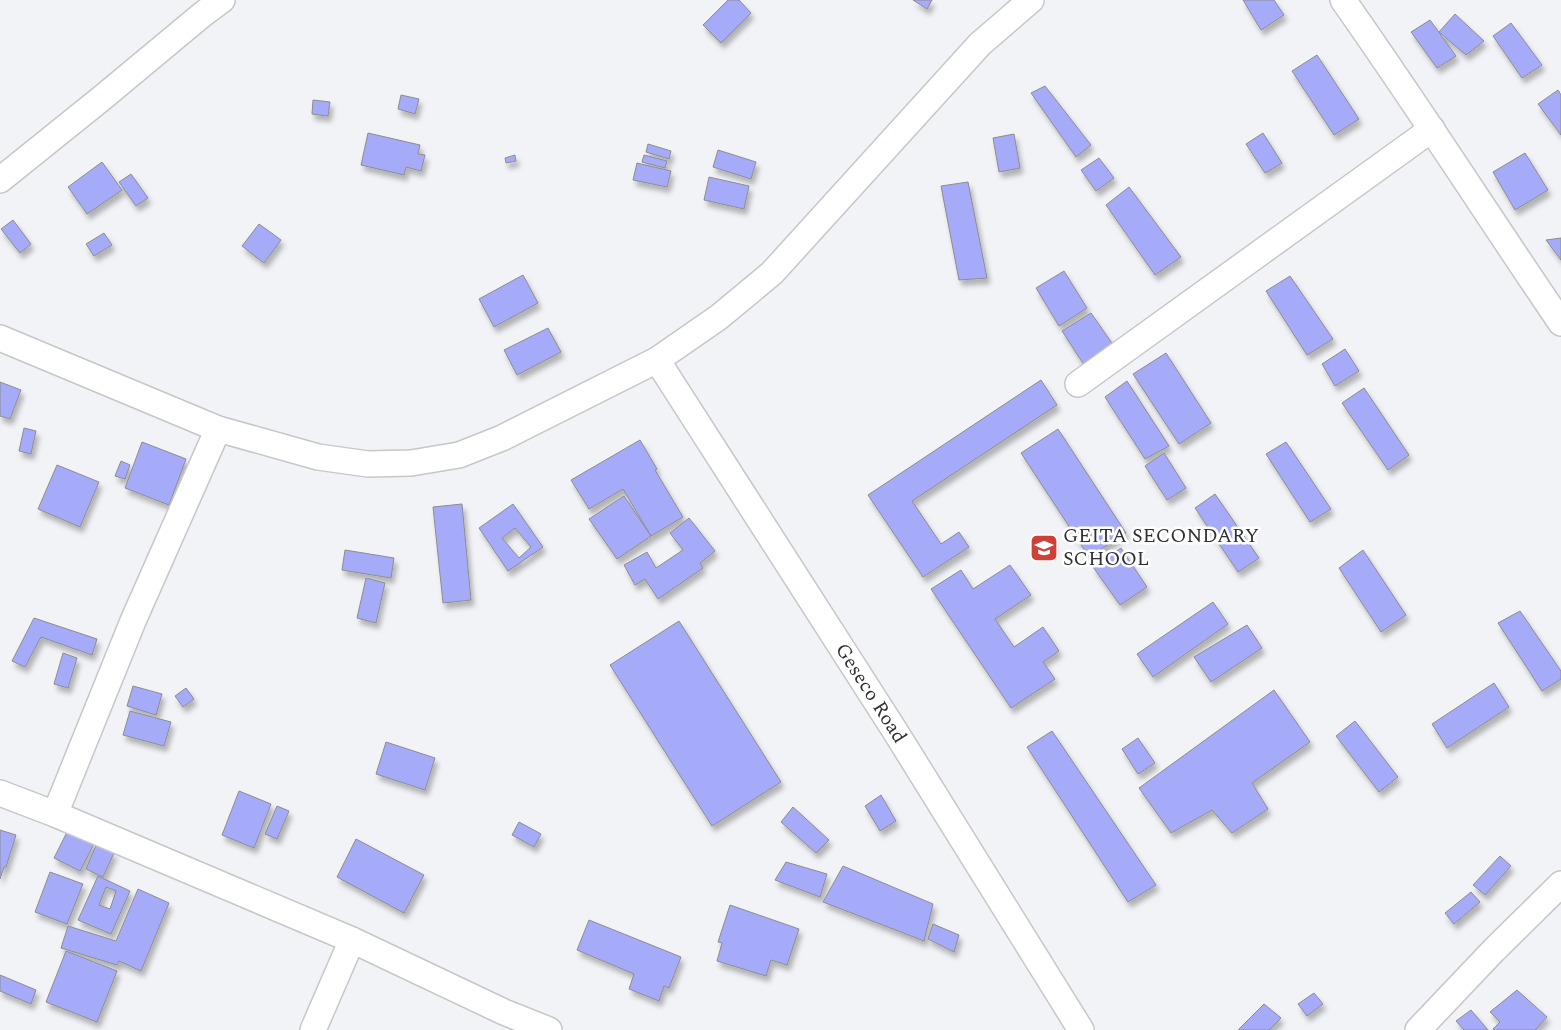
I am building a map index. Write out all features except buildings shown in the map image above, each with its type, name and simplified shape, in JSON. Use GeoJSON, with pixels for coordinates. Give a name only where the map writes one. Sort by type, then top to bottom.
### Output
{"type":"FeatureCollection","features":[{"type":"Feature","properties":{"kind":"street"},"geometry":{"type":"LineString","coordinates":[[0,338],[218,429],[318,457],[368,464],[411,463],[459,455],[502,438],[657,360],[719,316],[772,273],[980,44],[1031,0]]}},
{"type":"Feature","properties":{"kind":"street"},"geometry":{"type":"LineString","coordinates":[[1343,0],[1432,129],[1561,323]]}},
{"type":"Feature","properties":{"kind":"street"},"geometry":{"type":"LineString","coordinates":[[0,180],[102,98],[206,4]]}},
{"type":"Feature","properties":{"kind":"street"},"geometry":{"type":"LineString","coordinates":[[1078,384],[1432,129]]}},
{"type":"Feature","properties":{"kind":"street","name":"Geseco Road"},"geometry":{"type":"LineString","coordinates":[[657,360],[895,731],[1081,1030]]}},
{"type":"Feature","properties":{"kind":"street"},"geometry":{"type":"LineString","coordinates":[[55,814],[133,621],[218,429]]}},
{"type":"Feature","properties":{"kind":"street"},"geometry":{"type":"LineString","coordinates":[[0,793],[55,814],[352,940],[504,1012],[549,1030]]}},
{"type":"Feature","properties":{"kind":"street"},"geometry":{"type":"LineString","coordinates":[[1418,1030],[1494,950],[1561,884]]}},
{"type":"Feature","properties":{"kind":"street"},"geometry":{"type":"LineString","coordinates":[[313,1030],[352,940]]}},
{"type":"Feature","properties":{"kind":"place","name":"GEITA SECONDARY SCHOOL"},"geometry":{"type":"Point","coordinates":[1044,548]}}]}
